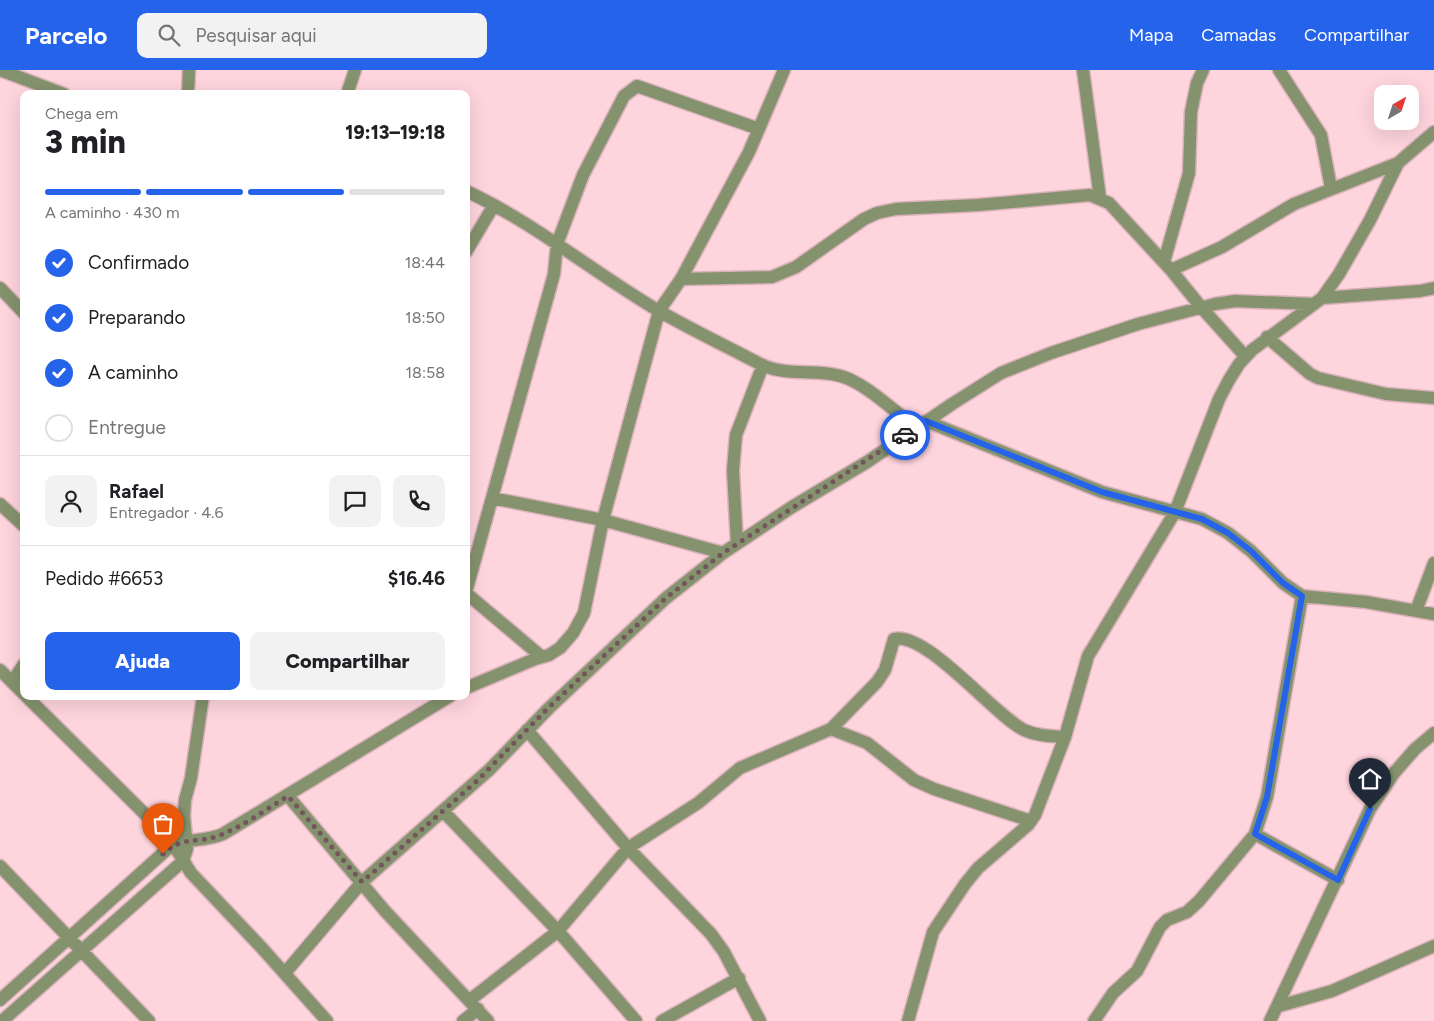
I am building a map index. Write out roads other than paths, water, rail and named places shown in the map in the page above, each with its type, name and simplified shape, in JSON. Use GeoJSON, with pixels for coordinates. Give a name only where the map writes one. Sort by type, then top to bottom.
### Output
{"type":"FeatureCollection","features":[{"type":"Feature","properties":{"kind":"street"},"geometry":{"type":"LineString","coordinates":[[0,70],[53,90]]}},
{"type":"Feature","properties":{"kind":"street"},"geometry":{"type":"LineString","coordinates":[[188,70],[188,90]]}},
{"type":"Feature","properties":{"kind":"street"},"geometry":{"type":"LineString","coordinates":[[348,90],[354,70]]}},
{"type":"Feature","properties":{"kind":"street"},"geometry":{"type":"LineString","coordinates":[[470,686],[560,648],[573,632],[584,613],[604,520],[659,310],[681,279],[749,152],[784,70]]}},
{"type":"Feature","properties":{"kind":"street"},"geometry":{"type":"LineString","coordinates":[[1083,70],[1100,198]]}},
{"type":"Feature","properties":{"kind":"street"},"geometry":{"type":"LineString","coordinates":[[1168,266],[1190,173],[1191,112],[1197,83],[1203,70]]}},
{"type":"Feature","properties":{"kind":"street"},"geometry":{"type":"LineString","coordinates":[[1279,70],[1321,135],[1331,188]]}},
{"type":"Feature","properties":{"kind":"street"},"geometry":{"type":"LineString","coordinates":[[470,578],[554,274],[557,244],[583,175],[624,96],[637,86],[759,129]]}},
{"type":"Feature","properties":{"kind":"street"},"geometry":{"type":"LineString","coordinates":[[1168,266],[1222,247],[1294,204],[1398,163],[1434,132]]}},
{"type":"Feature","properties":{"kind":"street"},"geometry":{"type":"LineString","coordinates":[[908,1021],[933,932],[964,884],[978,868],[1031,821],[1065,738],[1092,647],[1175,512],[1219,400],[1245,356],[1318,301],[1339,274],[1370,220],[1398,163]]}},
{"type":"Feature","properties":{"kind":"street"},"geometry":{"type":"LineString","coordinates":[[470,193],[557,244],[659,310],[763,365],[787,371],[834,375],[849,379],[922,424],[1102,492],[1202,519],[1228,533],[1251,551],[1283,583],[1302,596],[1366,602],[1434,614]]}},
{"type":"Feature","properties":{"kind":"street"},"geometry":{"type":"LineString","coordinates":[[681,279],[772,276],[781,274],[796,268],[864,219],[896,209],[978,205],[1090,195],[1109,203],[1168,266],[1201,307],[1245,356]]}},
{"type":"Feature","properties":{"kind":"street"},"geometry":{"type":"LineString","coordinates":[[470,245],[494,206]]}},
{"type":"Feature","properties":{"kind":"street"},"geometry":{"type":"LineString","coordinates":[[0,288],[20,309]]}},
{"type":"Feature","properties":{"kind":"street"},"geometry":{"type":"LineString","coordinates":[[285,974],[362,882],[489,770],[548,708],[666,598],[723,553],[1002,373],[1071,346],[1138,324],[1201,307],[1235,301],[1318,301],[1434,288]]}},
{"type":"Feature","properties":{"kind":"street"},"geometry":{"type":"LineString","coordinates":[[1268,337],[1310,374],[1318,378],[1386,394],[1434,398]]}},
{"type":"Feature","properties":{"kind":"street"},"geometry":{"type":"LineString","coordinates":[[737,544],[733,470],[736,435],[763,365]]}},
{"type":"Feature","properties":{"kind":"street"},"geometry":{"type":"LineString","coordinates":[[492,498],[604,520],[723,553]]}},
{"type":"Feature","properties":{"kind":"street"},"geometry":{"type":"LineString","coordinates":[[0,504],[20,517]]}},
{"type":"Feature","properties":{"kind":"street"},"geometry":{"type":"LineString","coordinates":[[1416,611],[1434,563]]}},
{"type":"Feature","properties":{"kind":"street"},"geometry":{"type":"LineString","coordinates":[[470,596],[542,656]]}},
{"type":"Feature","properties":{"kind":"street"},"geometry":{"type":"LineString","coordinates":[[1094,1021],[1113,993],[1137,971],[1160,927],[1167,920],[1187,912],[1199,901],[1255,834],[1267,797],[1302,596]]}},
{"type":"Feature","properties":{"kind":"street"},"geometry":{"type":"LineString","coordinates":[[463,1021],[474,1005],[558,931],[628,848],[698,803],[740,768],[831,729],[877,682],[886,670],[891,655],[892,642],[899,638],[920,646],[937,656],[1015,725],[1036,735],[1065,738]]}},
{"type":"Feature","properties":{"kind":"street"},"geometry":{"type":"LineString","coordinates":[[0,670],[20,690]]}},
{"type":"Feature","properties":{"kind":"street"},"geometry":{"type":"LineString","coordinates":[[12,682],[20,670]]}},
{"type":"Feature","properties":{"kind":"street"},"geometry":{"type":"LineString","coordinates":[[2,1021],[183,860],[187,849],[30,700]]}},
{"type":"Feature","properties":{"kind":"street"},"geometry":{"type":"LineString","coordinates":[[180,842],[185,800],[202,700]]}},
{"type":"Feature","properties":{"kind":"street"},"geometry":{"type":"LineString","coordinates":[[0,1000],[180,842],[209,840],[223,834],[444,700]]}},
{"type":"Feature","properties":{"kind":"street"},"geometry":{"type":"LineString","coordinates":[[831,729],[867,743],[914,780],[934,789],[1031,821]]}},
{"type":"Feature","properties":{"kind":"street"},"geometry":{"type":"LineString","coordinates":[[528,730],[628,848],[711,934],[739,978],[760,1021]]}},
{"type":"Feature","properties":{"kind":"street"},"geometry":{"type":"LineString","coordinates":[[1270,1021],[1279,1006],[1370,809],[1394,773],[1415,749],[1434,732]]}},
{"type":"Feature","properties":{"kind":"street"},"geometry":{"type":"LineString","coordinates":[[288,796],[385,911],[488,1021]]}},
{"type":"Feature","properties":{"kind":"street"},"geometry":{"type":"LineString","coordinates":[[443,812],[558,931],[636,1021]]}},
{"type":"Feature","properties":{"kind":"street"},"geometry":{"type":"LineString","coordinates":[[1255,834],[1338,880]]}},
{"type":"Feature","properties":{"kind":"street"},"geometry":{"type":"LineString","coordinates":[[183,860],[191,873],[327,1021]]}},
{"type":"Feature","properties":{"kind":"street"},"geometry":{"type":"LineString","coordinates":[[0,866],[149,1021]]}},
{"type":"Feature","properties":{"kind":"street"},"geometry":{"type":"LineString","coordinates":[[1279,1006],[1332,991],[1434,946]]}},
{"type":"Feature","properties":{"kind":"street"},"geometry":{"type":"LineString","coordinates":[[662,1021],[739,978]]}}]}
